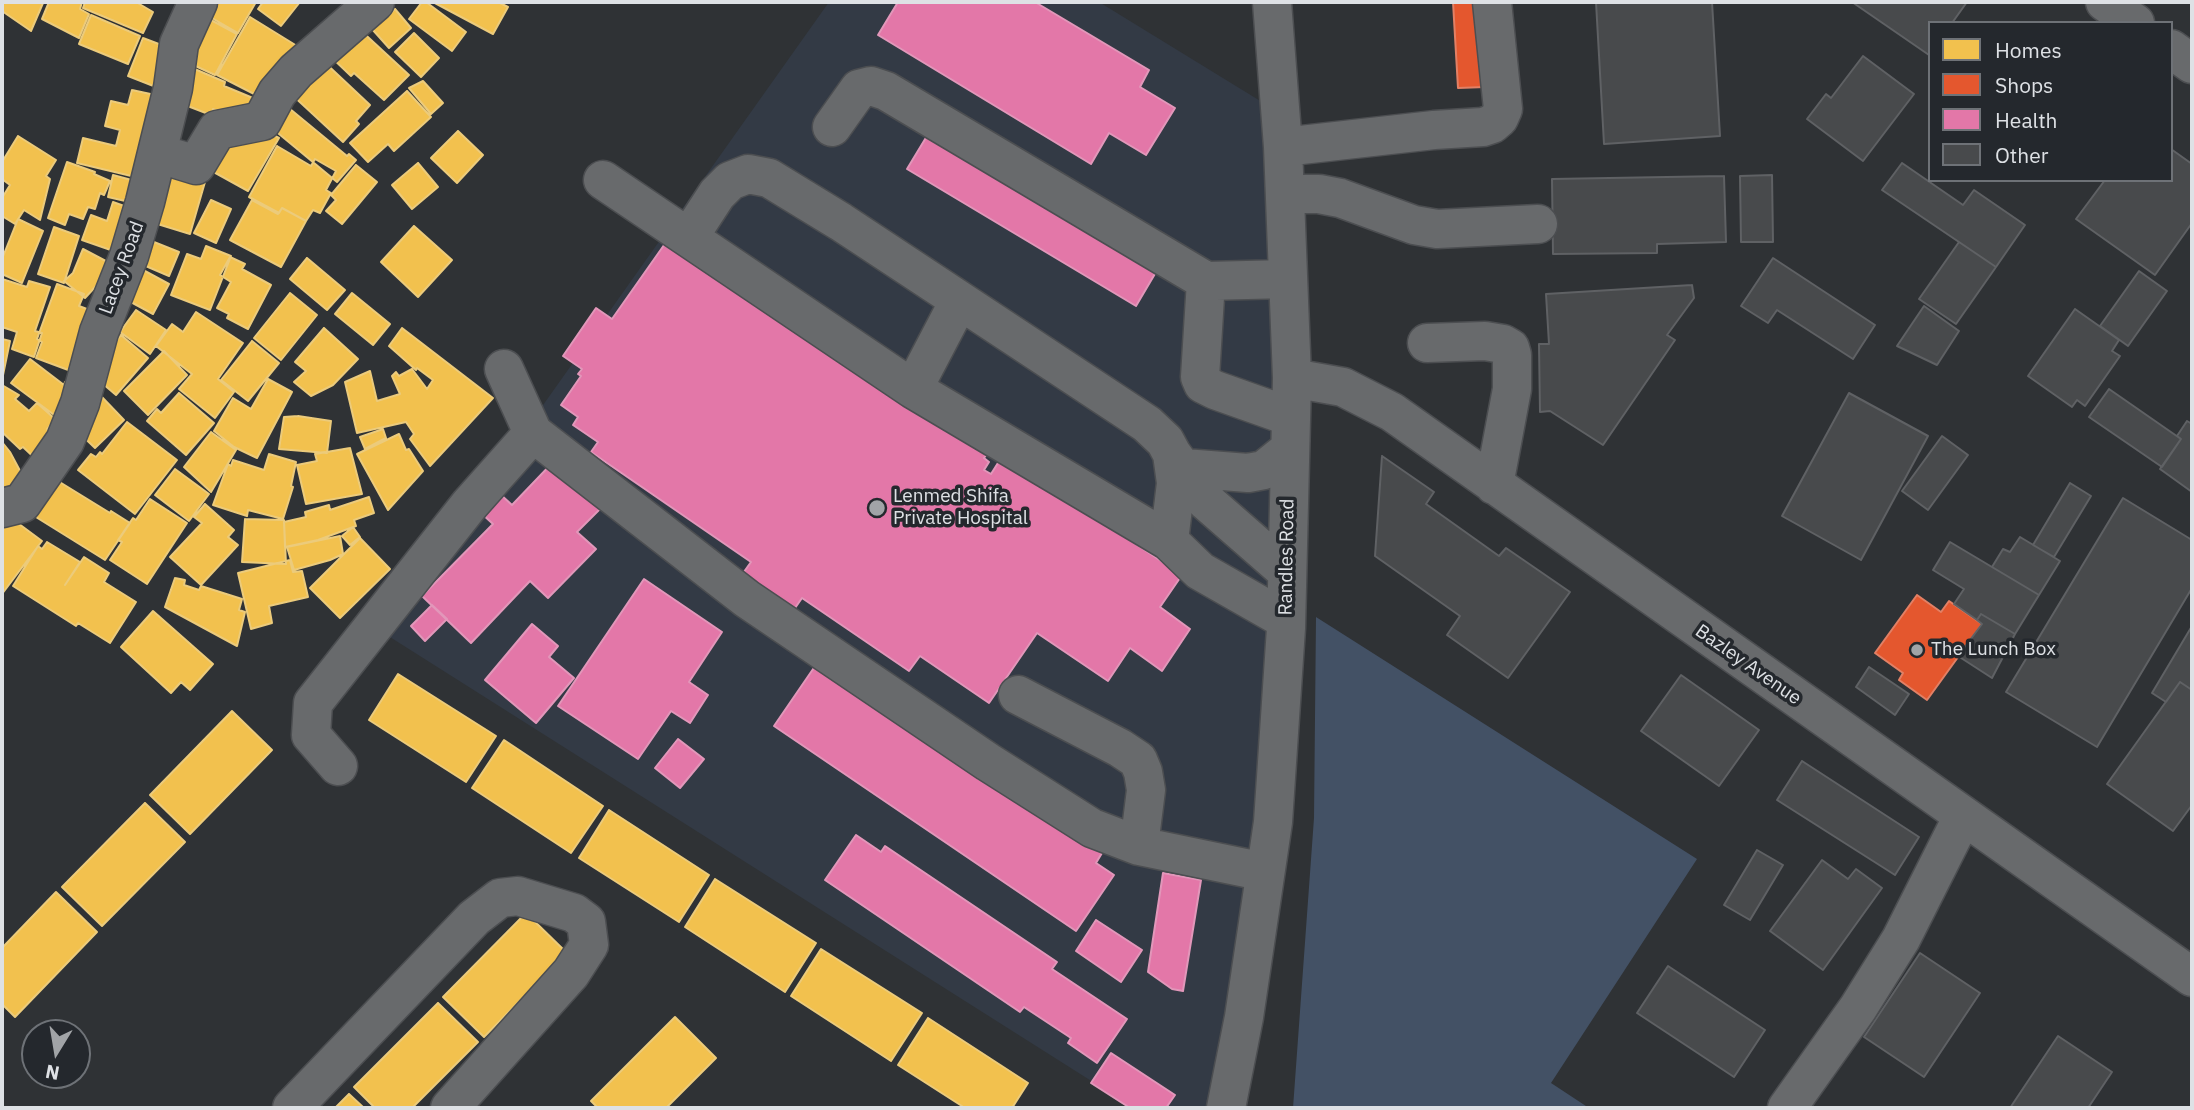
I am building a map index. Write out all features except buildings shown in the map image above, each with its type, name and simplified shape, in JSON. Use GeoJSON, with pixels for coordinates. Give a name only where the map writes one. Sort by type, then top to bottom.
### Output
{"type":"FeatureCollection","features":[{"type":"Feature","properties":{"kind":"street","name":"Lacey Road"},"geometry":{"type":"LineString","coordinates":[[2,508],[22,503],[65,441],[99,332],[129,256],[173,88],[179,44],[198,2]]}},
{"type":"Feature","properties":{"kind":"street"},"geometry":{"type":"LineString","coordinates":[[157,153],[196,165],[217,130],[262,121],[276,93],[296,71],[375,2]]}},
{"type":"Feature","properties":{"kind":"street","name":"Randles Road"},"geometry":{"type":"LineString","coordinates":[[1226,1108],[1244,1017],[1273,822],[1286,620],[1292,378],[1283,147],[1272,2]]}},
{"type":"Feature","properties":{"kind":"street"},"geometry":{"type":"LineString","coordinates":[[1283,147],[1492,124],[1503,109],[1492,2]]}},
{"type":"Feature","properties":{"kind":"street"},"geometry":{"type":"LineString","coordinates":[[2105,2],[2132,21]]}},
{"type":"Feature","properties":{"kind":"street"},"geometry":{"type":"LineString","coordinates":[[2173,50],[2192,64]]}},
{"type":"Feature","properties":{"kind":"street"},"geometry":{"type":"LineString","coordinates":[[832,127],[859,89],[871,86],[887,91],[1206,281],[1288,279]]}},
{"type":"Feature","properties":{"kind":"street"},"geometry":{"type":"LineString","coordinates":[[689,237],[717,194],[730,181],[748,174],[769,178],[841,222],[1147,424],[1165,441],[1207,502],[1286,571]]}},
{"type":"Feature","properties":{"kind":"street"},"geometry":{"type":"LineString","coordinates":[[603,180],[913,389],[1169,541],[1200,571],[1286,620]]}},
{"type":"Feature","properties":{"kind":"street"},"geometry":{"type":"LineString","coordinates":[[1285,194],[1319,194],[1340,198],[1414,225],[1437,229],[1538,224]]}},
{"type":"Feature","properties":{"kind":"street"},"geometry":{"type":"LineString","coordinates":[[1178,461],[1248,473],[1264,470],[1290,433],[1203,384],[1200,377],[1206,281]]}},
{"type":"Feature","properties":{"kind":"street"},"geometry":{"type":"LineString","coordinates":[[913,389],[959,300]]}},
{"type":"Feature","properties":{"kind":"street"},"geometry":{"type":"LineString","coordinates":[[1427,343],[1485,341],[1510,348],[1512,389],[1494,485]]}},
{"type":"Feature","properties":{"kind":"street"},"geometry":{"type":"LineString","coordinates":[[504,369],[533,433],[758,607],[988,762],[1093,828],[1139,846],[1265,872]]}},
{"type":"Feature","properties":{"kind":"street","name":"Bazley Avenue"},"geometry":{"type":"LineString","coordinates":[[1292,378],[1343,387],[1392,412],[2192,977]]}},
{"type":"Feature","properties":{"kind":"street"},"geometry":{"type":"LineString","coordinates":[[338,766],[311,734],[313,703],[470,504],[533,433]]}},
{"type":"Feature","properties":{"kind":"street"},"geometry":{"type":"LineString","coordinates":[[1169,541],[1178,461]]}},
{"type":"Feature","properties":{"kind":"street"},"geometry":{"type":"LineString","coordinates":[[1018,695],[1138,760],[1146,790],[1139,846]]}},
{"type":"Feature","properties":{"kind":"street"},"geometry":{"type":"LineString","coordinates":[[1787,1108],[1858,1008],[1901,939],[1963,816]]}},
{"type":"Feature","properties":{"kind":"street"},"geometry":{"type":"LineString","coordinates":[[292,1108],[474,918],[500,898],[518,896],[574,913],[586,922],[589,945],[571,973],[450,1108]]}},
{"type":"Feature","properties":{"kind":"shaded area","name":"Lenmed Shifa Private Hospital"},"geometry":{"type":"Polygon","coordinates":[[[829,2],[1099,2],[1275,110],[1286,628],[1231,1108],[1134,1108],[382,632],[829,2]]]}},
{"type":"Feature","properties":{"kind":"shaded area"},"geometry":{"type":"Polygon","coordinates":[[[1316,617],[1697,859],[1551,1083],[1589,1108],[1293,1108],[1314,818],[1316,617]]]}},
{"type":"Feature","properties":{"kind":"place","name":"Lenmed Shifa Private Hospital"},"geometry":{"type":"Point","coordinates":[877,508]}},
{"type":"Feature","properties":{"kind":"place","name":"The Lunch Box"},"geometry":{"type":"Point","coordinates":[1917,650]}}]}
